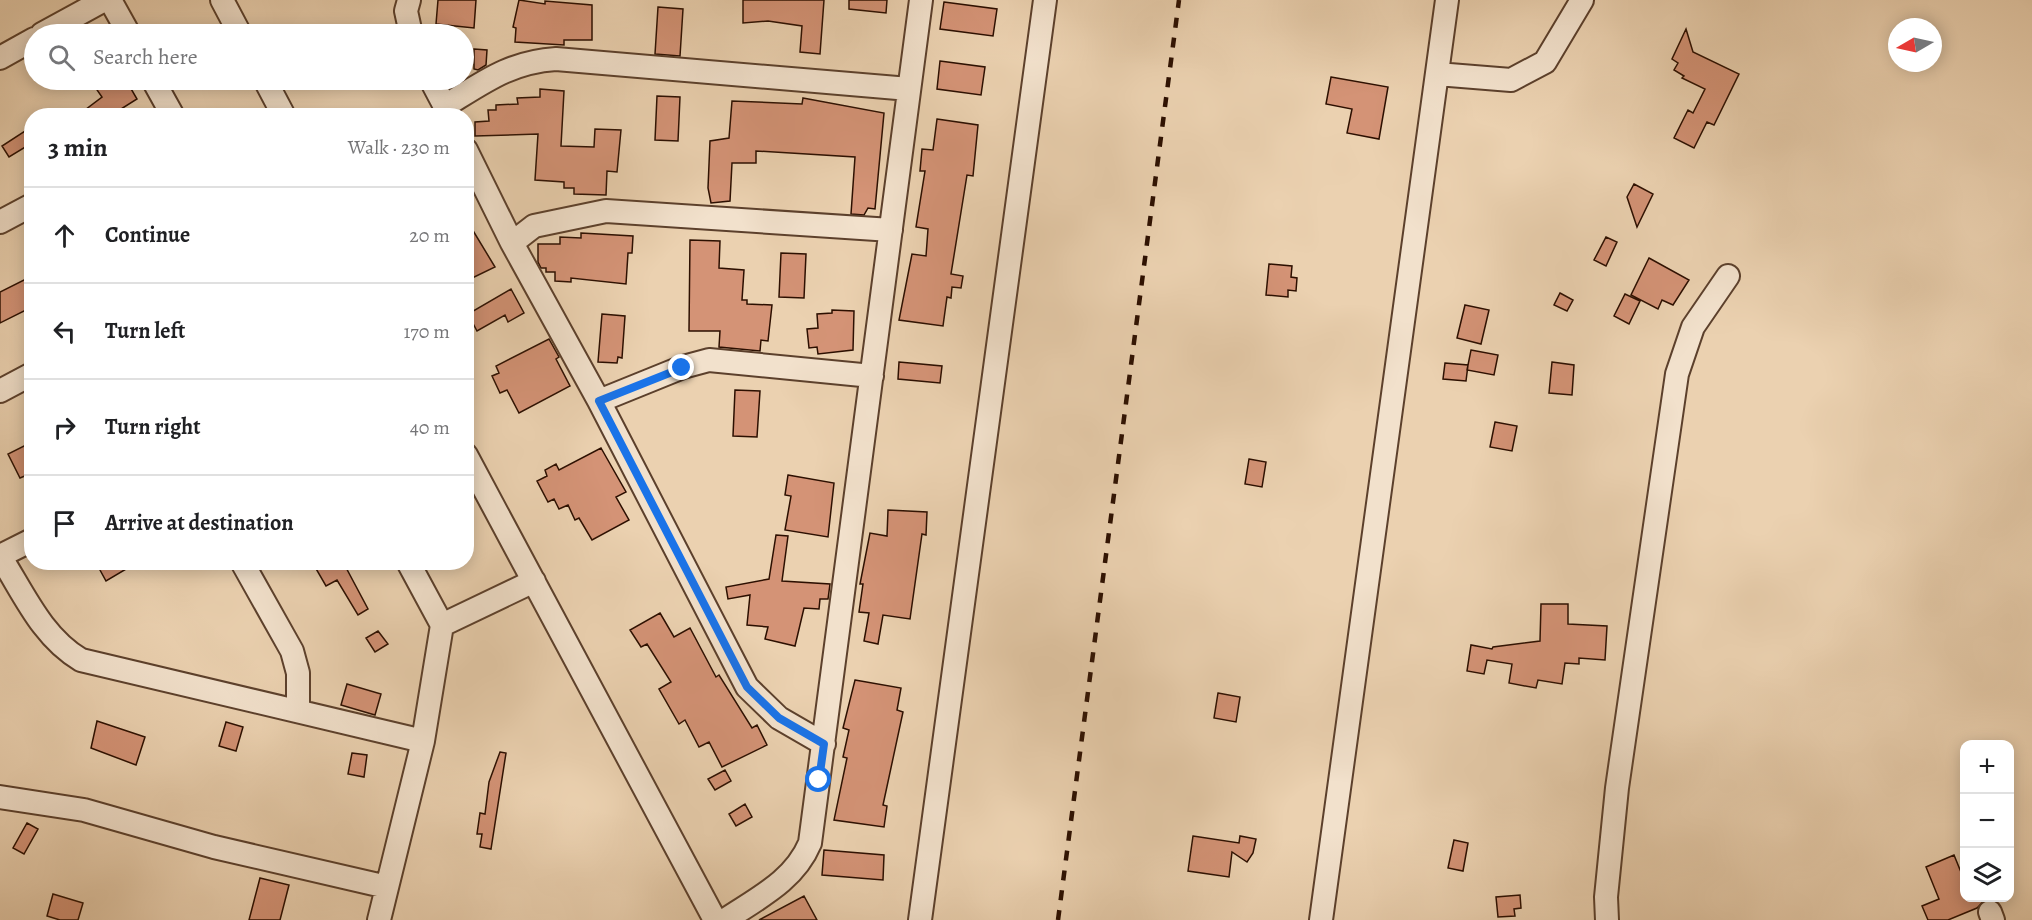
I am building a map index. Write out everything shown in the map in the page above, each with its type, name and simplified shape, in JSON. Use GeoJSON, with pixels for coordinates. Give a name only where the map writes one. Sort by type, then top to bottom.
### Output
{"type":"FeatureCollection","features":[{"type":"Feature","properties":{"kind":"street"},"geometry":{"type":"LineString","coordinates":[[60,24],[104,0]]}},
{"type":"Feature","properties":{"kind":"street"},"geometry":{"type":"LineString","coordinates":[[110,0],[123,24]]}},
{"type":"Feature","properties":{"kind":"street"},"geometry":{"type":"LineString","coordinates":[[222,0],[235,24]]}},
{"type":"Feature","properties":{"kind":"street"},"geometry":{"type":"LineString","coordinates":[[409,0],[406,11],[409,24]]}},
{"type":"Feature","properties":{"kind":"street"},"geometry":{"type":"LineString","coordinates":[[724,920],[790,876],[803,860],[810,843],[921,0]]}},
{"type":"Feature","properties":{"kind":"street"},"geometry":{"type":"LineString","coordinates":[[920,920],[1045,0]]}},
{"type":"Feature","properties":{"kind":"street"},"geometry":{"type":"LineString","coordinates":[[1321,920],[1448,0]]}},
{"type":"Feature","properties":{"kind":"street"},"geometry":{"type":"LineString","coordinates":[[1437,74],[1511,80],[1545,62],[1582,0]]}},
{"type":"Feature","properties":{"kind":"street"},"geometry":{"type":"LineString","coordinates":[[0,58],[24,45]]}},
{"type":"Feature","properties":{"kind":"street"},"geometry":{"type":"LineString","coordinates":[[451,108],[504,70],[530,61],[556,59],[909,88]]}},
{"type":"Feature","properties":{"kind":"street"},"geometry":{"type":"LineString","coordinates":[[159,90],[169,108]]}},
{"type":"Feature","properties":{"kind":"street"},"geometry":{"type":"LineString","coordinates":[[270,90],[280,108]]}},
{"type":"Feature","properties":{"kind":"street"},"geometry":{"type":"LineString","coordinates":[[435,90],[445,108]]}},
{"type":"Feature","properties":{"kind":"street"},"geometry":{"type":"LineString","coordinates":[[474,166],[512,243],[599,401],[747,687],[779,718],[824,744]]}},
{"type":"Feature","properties":{"kind":"street"},"geometry":{"type":"LineString","coordinates":[[0,222],[24,209]]}},
{"type":"Feature","properties":{"kind":"street"},"geometry":{"type":"LineString","coordinates":[[512,243],[534,226],[606,211],[891,230]]}},
{"type":"Feature","properties":{"kind":"street"},"geometry":{"type":"LineString","coordinates":[[1607,920],[1607,886],[1617,789],[1677,374],[1684,348],[1694,327],[1728,276]]}},
{"type":"Feature","properties":{"kind":"street"},"geometry":{"type":"LineString","coordinates":[[599,401],[682,368],[709,360],[872,376]]}},
{"type":"Feature","properties":{"kind":"street"},"geometry":{"type":"LineString","coordinates":[[0,391],[24,378]]}},
{"type":"Feature","properties":{"kind":"street"},"geometry":{"type":"LineString","coordinates":[[474,470],[715,920]]}},
{"type":"Feature","properties":{"kind":"street"},"geometry":{"type":"LineString","coordinates":[[24,544],[0,556],[48,634],[63,649],[81,660],[98,666],[423,741]]}},
{"type":"Feature","properties":{"kind":"street"},"geometry":{"type":"LineString","coordinates":[[246,570],[292,651],[298,673],[298,711]]}},
{"type":"Feature","properties":{"kind":"street"},"geometry":{"type":"LineString","coordinates":[[379,920],[423,741],[442,626],[412,570]]}},
{"type":"Feature","properties":{"kind":"street"},"geometry":{"type":"LineString","coordinates":[[442,626],[534,581]]}},
{"type":"Feature","properties":{"kind":"street"},"geometry":{"type":"LineString","coordinates":[[0,797],[84,810],[214,847],[387,887]]}},
{"type":"Feature","properties":{"kind":"building"},"geometry":{"type":"Polygon","coordinates":[[[438,0],[476,0],[474,28],[474,24],[436,24],[438,0]]]}},
{"type":"Feature","properties":{"kind":"building"},"geometry":{"type":"Polygon","coordinates":[[[519,0],[545,4],[545,1],[592,5],[592,40],[564,40],[564,45],[515,42],[516,28],[513,27],[519,0]]]}},
{"type":"Feature","properties":{"kind":"building"},"geometry":{"type":"Polygon","coordinates":[[[743,0],[824,0],[820,54],[800,52],[802,26],[768,21],[743,23],[743,0]]]}},
{"type":"Feature","properties":{"kind":"building"},"geometry":{"type":"Polygon","coordinates":[[[849,0],[887,0],[886,13],[849,9],[849,0]]]}},
{"type":"Feature","properties":{"kind":"building"},"geometry":{"type":"Polygon","coordinates":[[[944,2],[997,9],[993,36],[940,29],[944,2]]]}},
{"type":"Feature","properties":{"kind":"building"},"geometry":{"type":"Polygon","coordinates":[[[658,7],[683,9],[680,56],[655,54],[658,7]]]}},
{"type":"Feature","properties":{"kind":"building"},"geometry":{"type":"Polygon","coordinates":[[[1686,29],[1693,52],[1739,74],[1714,125],[1707,122],[1694,148],[1674,138],[1688,110],[1693,113],[1705,89],[1682,78],[1684,76],[1674,70],[1678,63],[1672,59],[1686,29]]]}},
{"type":"Feature","properties":{"kind":"building"},"geometry":{"type":"Polygon","coordinates":[[[474,49],[487,50],[486,65],[478,70],[474,69],[474,49]]]}},
{"type":"Feature","properties":{"kind":"building"},"geometry":{"type":"Polygon","coordinates":[[[940,61],[985,67],[981,95],[937,89],[940,61]]]}},
{"type":"Feature","properties":{"kind":"building"},"geometry":{"type":"Polygon","coordinates":[[[1331,77],[1388,87],[1379,139],[1347,133],[1352,109],[1326,104],[1331,77]]]}},
{"type":"Feature","properties":{"kind":"building"},"geometry":{"type":"Polygon","coordinates":[[[540,89],[564,91],[561,146],[594,147],[595,129],[621,130],[617,172],[607,171],[606,195],[574,194],[574,188],[564,188],[564,182],[535,180],[538,134],[475,136],[475,122],[489,121],[488,110],[496,110],[496,105],[518,104],[517,98],[540,97],[540,89]]]}},
{"type":"Feature","properties":{"kind":"building"},"geometry":{"type":"Polygon","coordinates":[[[97,90],[132,90],[137,99],[123,108],[88,108],[102,97],[97,90]]]}},
{"type":"Feature","properties":{"kind":"building"},"geometry":{"type":"Polygon","coordinates":[[[657,96],[680,97],[678,141],[655,140],[657,96]]]}},
{"type":"Feature","properties":{"kind":"building"},"geometry":{"type":"Polygon","coordinates":[[[803,98],[884,113],[875,209],[868,208],[864,215],[851,214],[855,157],[756,151],[756,163],[732,163],[730,201],[711,203],[708,188],[710,141],[729,138],[732,101],[802,104],[803,98]]]}},
{"type":"Feature","properties":{"kind":"building"},"geometry":{"type":"Polygon","coordinates":[[[937,119],[978,125],[973,176],[967,175],[951,274],[963,276],[961,288],[952,287],[951,298],[947,297],[943,326],[899,320],[912,254],[926,256],[928,229],[916,227],[925,171],[920,171],[922,149],[933,150],[937,119]]]}},
{"type":"Feature","properties":{"kind":"building"},"geometry":{"type":"Polygon","coordinates":[[[24,132],[24,148],[9,157],[2,146],[24,132]]]}},
{"type":"Feature","properties":{"kind":"building"},"geometry":{"type":"Polygon","coordinates":[[[1634,184],[1653,194],[1637,227],[1627,197],[1634,184]]]}},
{"type":"Feature","properties":{"kind":"building"},"geometry":{"type":"Polygon","coordinates":[[[474,232],[495,267],[474,277],[474,232]]]}},
{"type":"Feature","properties":{"kind":"building"},"geometry":{"type":"Polygon","coordinates":[[[581,233],[633,236],[632,253],[628,253],[626,284],[571,278],[571,282],[555,281],[555,272],[546,272],[546,268],[541,268],[538,262],[538,244],[560,244],[560,237],[581,238],[581,233]]]}},
{"type":"Feature","properties":{"kind":"building"},"geometry":{"type":"Polygon","coordinates":[[[1606,237],[1617,242],[1606,266],[1594,260],[1606,237]]]}},
{"type":"Feature","properties":{"kind":"building"},"geometry":{"type":"Polygon","coordinates":[[[690,240],[720,241],[719,268],[744,270],[742,300],[747,300],[747,304],[772,305],[768,341],[761,340],[760,351],[719,347],[720,331],[689,331],[690,240]]]}},
{"type":"Feature","properties":{"kind":"building"},"geometry":{"type":"Polygon","coordinates":[[[781,253],[806,254],[804,298],[779,297],[781,253]]]}},
{"type":"Feature","properties":{"kind":"building"},"geometry":{"type":"Polygon","coordinates":[[[1649,258],[1689,280],[1673,305],[1662,300],[1658,309],[1631,295],[1649,258]]]}},
{"type":"Feature","properties":{"kind":"building"},"geometry":{"type":"Polygon","coordinates":[[[1269,264],[1292,266],[1291,277],[1297,278],[1296,291],[1288,290],[1288,297],[1266,295],[1269,264]]]}},
{"type":"Feature","properties":{"kind":"building"},"geometry":{"type":"Polygon","coordinates":[[[24,280],[24,311],[0,323],[0,292],[24,280]]]}},
{"type":"Feature","properties":{"kind":"building"},"geometry":{"type":"Polygon","coordinates":[[[511,289],[524,313],[508,322],[505,315],[477,331],[474,325],[474,311],[511,289]]]}},
{"type":"Feature","properties":{"kind":"building"},"geometry":{"type":"Polygon","coordinates":[[[1560,293],[1573,300],[1567,311],[1554,305],[1560,293]]]}},
{"type":"Feature","properties":{"kind":"building"},"geometry":{"type":"Polygon","coordinates":[[[1625,294],[1640,301],[1629,324],[1614,316],[1625,294]]]}},
{"type":"Feature","properties":{"kind":"building"},"geometry":{"type":"Polygon","coordinates":[[[1465,305],[1489,310],[1481,344],[1457,338],[1465,305]]]}},
{"type":"Feature","properties":{"kind":"building"},"geometry":{"type":"Polygon","coordinates":[[[832,310],[854,311],[853,350],[818,354],[817,347],[809,348],[807,329],[818,328],[817,314],[832,313],[832,310]]]}},
{"type":"Feature","properties":{"kind":"building"},"geometry":{"type":"Polygon","coordinates":[[[602,314],[625,316],[622,358],[618,357],[617,363],[598,362],[602,314]]]}},
{"type":"Feature","properties":{"kind":"building"},"geometry":{"type":"Polygon","coordinates":[[[549,339],[570,386],[519,413],[507,390],[500,393],[492,376],[499,373],[496,366],[549,339]]]}},
{"type":"Feature","properties":{"kind":"building"},"geometry":{"type":"Polygon","coordinates":[[[1471,350],[1498,355],[1494,375],[1467,370],[1471,350]]]}},
{"type":"Feature","properties":{"kind":"building"},"geometry":{"type":"Polygon","coordinates":[[[899,362],[942,366],[940,383],[898,379],[899,362]]]}},
{"type":"Feature","properties":{"kind":"building"},"geometry":{"type":"Polygon","coordinates":[[[1552,362],[1574,365],[1572,395],[1549,393],[1552,362]]]}},
{"type":"Feature","properties":{"kind":"building"},"geometry":{"type":"Polygon","coordinates":[[[1445,363],[1468,365],[1466,381],[1443,379],[1445,363]]]}},
{"type":"Feature","properties":{"kind":"building"},"geometry":{"type":"Polygon","coordinates":[[[735,390],[760,391],[757,437],[733,436],[735,390]]]}},
{"type":"Feature","properties":{"kind":"building"},"geometry":{"type":"Polygon","coordinates":[[[1495,422],[1517,426],[1512,451],[1490,447],[1495,422]]]}},
{"type":"Feature","properties":{"kind":"building"},"geometry":{"type":"Polygon","coordinates":[[[24,446],[24,476],[20,478],[8,454],[24,446]]]}},
{"type":"Feature","properties":{"kind":"building"},"geometry":{"type":"Polygon","coordinates":[[[601,448],[626,492],[616,497],[629,520],[592,540],[579,518],[575,520],[568,505],[559,509],[554,499],[548,502],[537,481],[547,476],[545,470],[556,464],[559,470],[601,448]]]}},
{"type":"Feature","properties":{"kind":"building"},"geometry":{"type":"Polygon","coordinates":[[[1249,459],[1266,462],[1262,487],[1245,484],[1249,459]]]}},
{"type":"Feature","properties":{"kind":"building"},"geometry":{"type":"Polygon","coordinates":[[[788,475],[834,483],[828,537],[785,530],[791,496],[785,495],[788,475]]]}},
{"type":"Feature","properties":{"kind":"building"},"geometry":{"type":"Polygon","coordinates":[[[888,510],[927,512],[926,535],[922,534],[910,619],[883,615],[878,644],[864,641],[869,613],[859,612],[863,584],[860,584],[870,533],[887,536],[888,510]]]}},
{"type":"Feature","properties":{"kind":"building"},"geometry":{"type":"Polygon","coordinates":[[[776,535],[788,536],[782,581],[830,584],[828,599],[820,599],[819,609],[804,608],[795,646],[765,639],[768,627],[747,625],[750,595],[728,599],[726,587],[769,579],[776,535]]]}},
{"type":"Feature","properties":{"kind":"building"},"geometry":{"type":"Polygon","coordinates":[[[100,570],[125,570],[106,581],[100,570]]]}},
{"type":"Feature","properties":{"kind":"building"},"geometry":{"type":"Polygon","coordinates":[[[317,570],[347,570],[368,609],[358,615],[337,580],[326,586],[317,570]]]}},
{"type":"Feature","properties":{"kind":"building"},"geometry":{"type":"Polygon","coordinates":[[[1541,604],[1568,604],[1568,624],[1607,626],[1605,660],[1579,658],[1579,664],[1565,663],[1562,684],[1538,680],[1536,688],[1509,683],[1512,664],[1487,660],[1484,674],[1467,671],[1471,645],[1492,649],[1493,647],[1540,641],[1541,604]]]}},
{"type":"Feature","properties":{"kind":"building"},"geometry":{"type":"Polygon","coordinates":[[[660,613],[674,637],[690,628],[716,677],[719,675],[752,728],[757,725],[767,745],[722,767],[709,742],[699,747],[685,720],[679,724],[659,689],[671,682],[647,644],[641,647],[630,630],[660,613]]]}},
{"type":"Feature","properties":{"kind":"building"},"geometry":{"type":"Polygon","coordinates":[[[378,631],[388,644],[375,652],[366,638],[378,631]]]}},
{"type":"Feature","properties":{"kind":"building"},"geometry":{"type":"Polygon","coordinates":[[[855,680],[901,688],[897,710],[903,712],[883,805],[887,806],[884,827],[834,820],[847,758],[843,757],[849,730],[843,728],[855,680]]]}},
{"type":"Feature","properties":{"kind":"building"},"geometry":{"type":"Polygon","coordinates":[[[347,684],[381,694],[375,715],[341,705],[347,684]]]}},
{"type":"Feature","properties":{"kind":"building"},"geometry":{"type":"Polygon","coordinates":[[[1218,693],[1240,697],[1236,722],[1214,718],[1218,693]]]}},
{"type":"Feature","properties":{"kind":"building"},"geometry":{"type":"Polygon","coordinates":[[[97,721],[145,737],[136,765],[91,748],[97,721]]]}},
{"type":"Feature","properties":{"kind":"building"},"geometry":{"type":"Polygon","coordinates":[[[226,722],[243,727],[236,751],[219,746],[226,722]]]}},
{"type":"Feature","properties":{"kind":"building"},"geometry":{"type":"Polygon","coordinates":[[[500,752],[506,753],[491,849],[480,847],[482,834],[477,834],[480,813],[485,814],[489,782],[500,752]]]}},
{"type":"Feature","properties":{"kind":"building"},"geometry":{"type":"Polygon","coordinates":[[[352,753],[367,755],[364,777],[348,774],[352,753]]]}},
{"type":"Feature","properties":{"kind":"building"},"geometry":{"type":"Polygon","coordinates":[[[725,770],[731,781],[715,790],[708,779],[725,770]]]}},
{"type":"Feature","properties":{"kind":"building"},"geometry":{"type":"Polygon","coordinates":[[[745,804],[752,817],[736,826],[729,814],[745,804]]]}},
{"type":"Feature","properties":{"kind":"building"},"geometry":{"type":"Polygon","coordinates":[[[27,823],[38,829],[24,854],[13,848],[27,823]]]}},
{"type":"Feature","properties":{"kind":"building"},"geometry":{"type":"Polygon","coordinates":[[[1193,836],[1239,843],[1240,836],[1256,839],[1253,853],[1247,862],[1232,852],[1229,877],[1188,871],[1193,836]]]}},
{"type":"Feature","properties":{"kind":"building"},"geometry":{"type":"Polygon","coordinates":[[[1454,840],[1468,843],[1463,871],[1448,868],[1454,840]]]}},
{"type":"Feature","properties":{"kind":"building"},"geometry":{"type":"Polygon","coordinates":[[[824,850],[884,855],[883,880],[822,875],[824,850]]]}},
{"type":"Feature","properties":{"kind":"building"},"geometry":{"type":"Polygon","coordinates":[[[1954,855],[1960,870],[1960,902],[1983,902],[1977,908],[1948,920],[1928,920],[1922,906],[1939,899],[1926,867],[1954,855]]]}},
{"type":"Feature","properties":{"kind":"building"},"geometry":{"type":"Polygon","coordinates":[[[260,878],[289,885],[280,920],[249,920],[260,878]]]}},
{"type":"Feature","properties":{"kind":"building"},"geometry":{"type":"Polygon","coordinates":[[[53,894],[83,903],[78,920],[60,920],[47,916],[53,894]]]}},
{"type":"Feature","properties":{"kind":"building"},"geometry":{"type":"Polygon","coordinates":[[[1520,895],[1521,908],[1514,909],[1515,916],[1498,917],[1496,897],[1520,895]]]}},
{"type":"Feature","properties":{"kind":"building"},"geometry":{"type":"Polygon","coordinates":[[[804,896],[817,920],[759,920],[804,896]]]}},
{"type":"Feature","properties":{"kind":"railway"},"geometry":{"type":"LineString","coordinates":[[1058,920],[1179,0]]}},
{"type":"Feature","properties":{"kind":"route"},"geometry":{"type":"LineString","coordinates":[[682,368],[599,401],[747,687],[779,718],[824,744],[819,780]]}}]}
